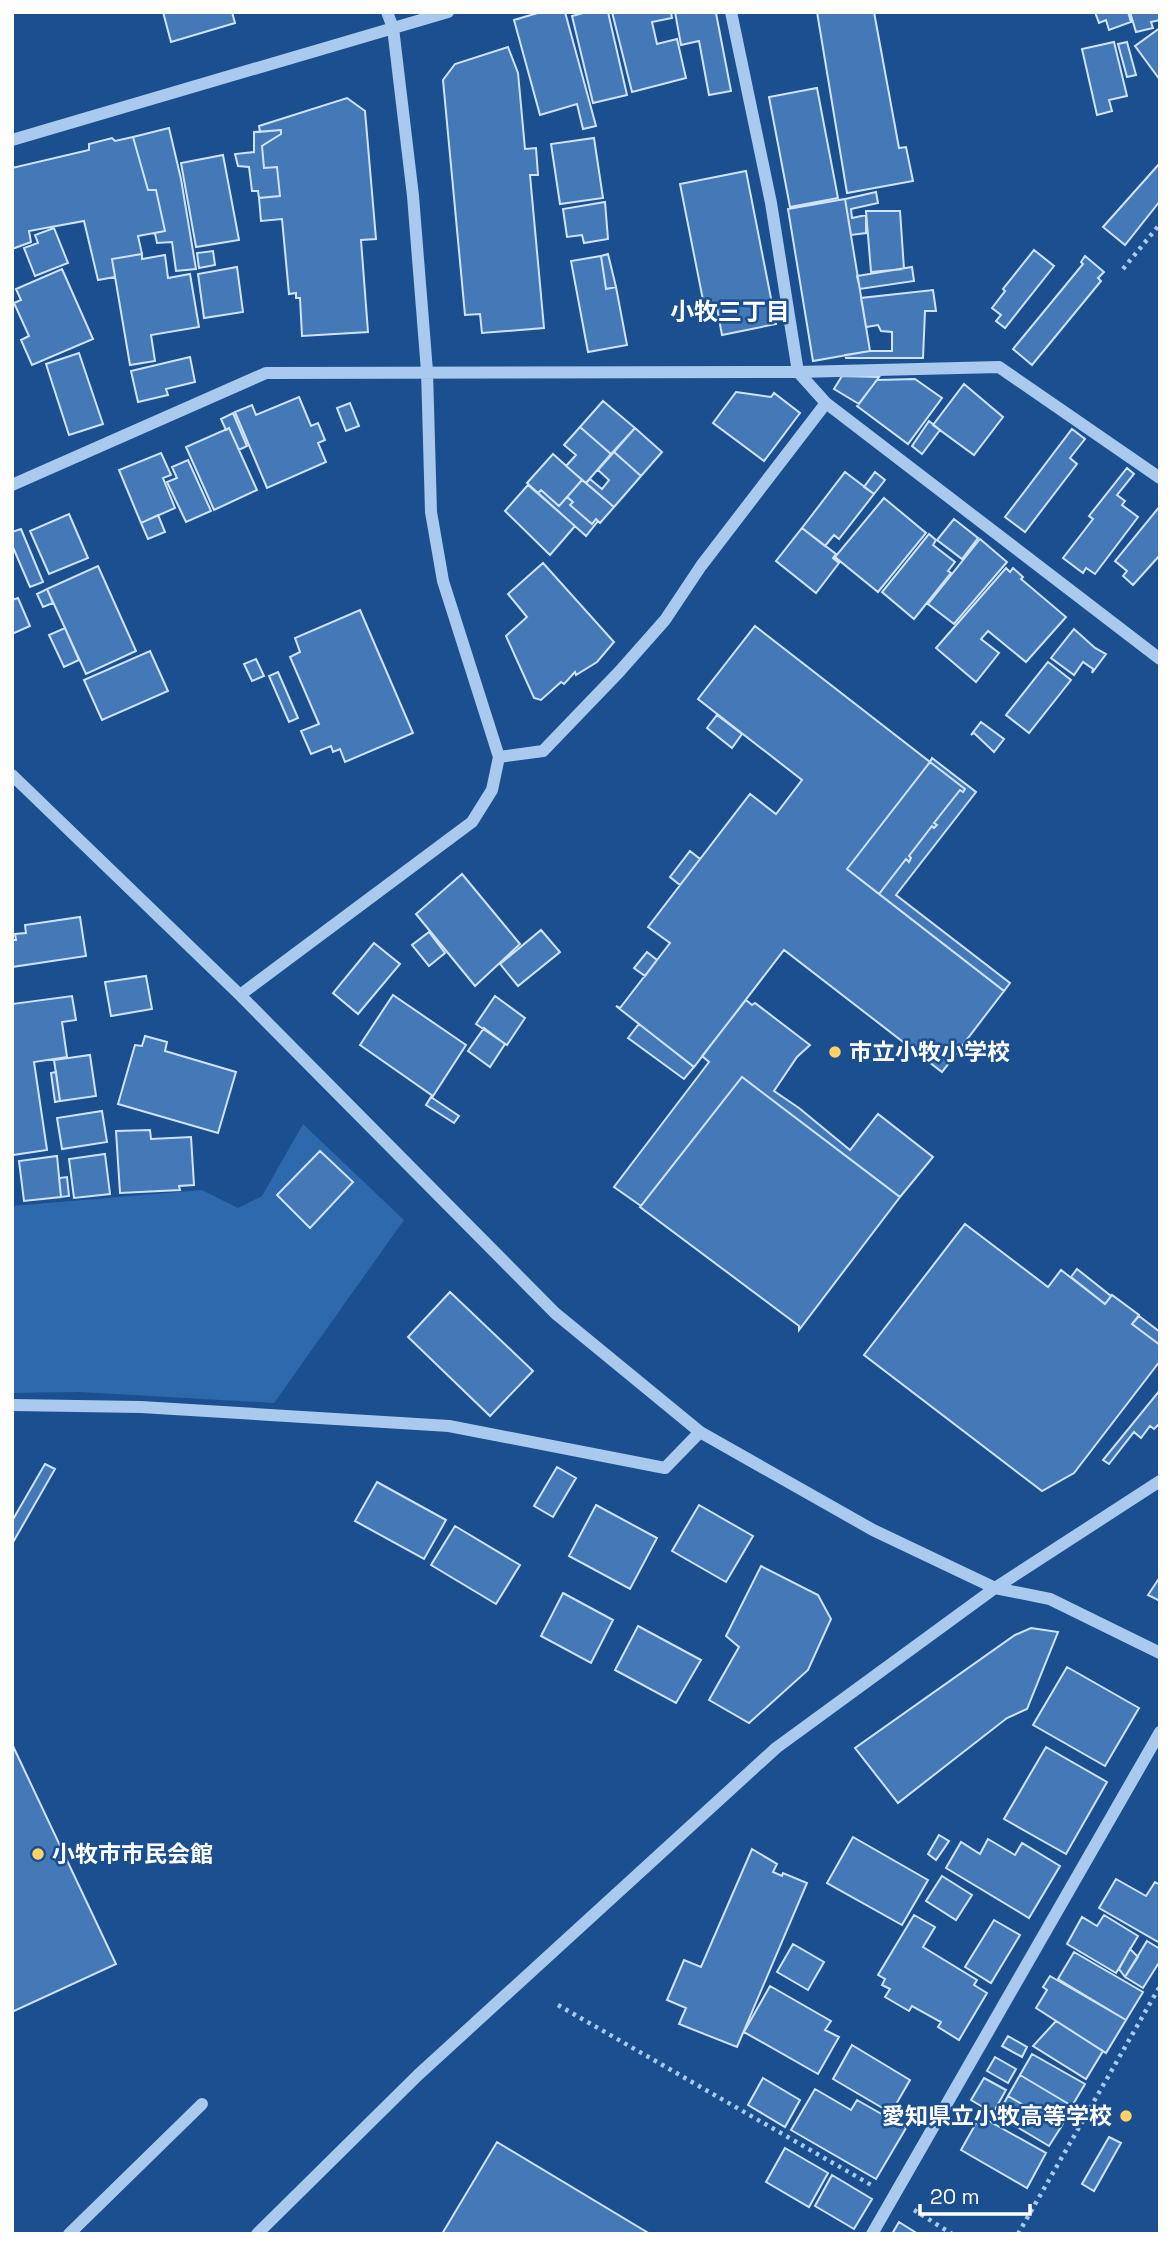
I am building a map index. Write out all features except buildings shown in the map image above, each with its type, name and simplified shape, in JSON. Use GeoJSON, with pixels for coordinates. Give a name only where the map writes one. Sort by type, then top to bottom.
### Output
{"type":"FeatureCollection","features":[{"type":"Feature","properties":{"kind":"street"},"geometry":{"type":"LineString","coordinates":[[240,995],[471,822],[492,790],[499,757],[443,581],[431,513],[427,371],[413,195],[393,28],[387,12]]}},
{"type":"Feature","properties":{"kind":"street"},"geometry":{"type":"LineString","coordinates":[[12,140],[449,12]]}},
{"type":"Feature","properties":{"kind":"street"},"geometry":{"type":"LineString","coordinates":[[731,12],[771,203],[798,372],[826,403],[1160,659]]}},
{"type":"Feature","properties":{"kind":"street"},"geometry":{"type":"LineString","coordinates":[[12,485],[265,373],[427,371],[798,372],[999,368],[1160,478]]}},
{"type":"Feature","properties":{"kind":"street"},"geometry":{"type":"LineString","coordinates":[[499,757],[544,751],[619,673],[665,620],[701,566],[826,403]]}},
{"type":"Feature","properties":{"kind":"street"},"geometry":{"type":"LineString","coordinates":[[12,775],[240,995],[555,1313],[700,1432],[873,1530],[995,1588],[1050,1599],[1160,1653]]}},
{"type":"Feature","properties":{"kind":"street"},"geometry":{"type":"LineString","coordinates":[[12,1405],[141,1407],[449,1426],[665,1468],[700,1432]]}},
{"type":"Feature","properties":{"kind":"street"},"geometry":{"type":"LineString","coordinates":[[257,2234],[418,2075],[776,1748],[995,1588],[1160,1481]]}},
{"type":"Feature","properties":{"kind":"street"},"geometry":{"type":"LineString","coordinates":[[872,2234],[1160,1732]]}},
{"type":"Feature","properties":{"kind":"street"},"geometry":{"type":"LineString","coordinates":[[69,2234],[202,2104]]}},
{"type":"Feature","properties":{"kind":"path"},"geometry":{"type":"LineString","coordinates":[[1123,269],[1160,224]]}},
{"type":"Feature","properties":{"kind":"path"},"geometry":{"type":"LineString","coordinates":[[1018,2234],[1160,1986]]}},
{"type":"Feature","properties":{"kind":"path"},"geometry":{"type":"LineString","coordinates":[[558,2005],[952,2234]]}},
{"type":"Feature","properties":{"kind":"shaded area"},"geometry":{"type":"Polygon","coordinates":[[[303,1124],[404,1220],[274,1403],[79,1392],[12,1393],[12,1206],[202,1190],[238,1208],[262,1196],[303,1124]]]}},
{"type":"Feature","properties":{"kind":"place","name":"市立小牧小学校"},"geometry":{"type":"Point","coordinates":[835,1052]}},
{"type":"Feature","properties":{"kind":"place","name":"小牧市市民会館"},"geometry":{"type":"Point","coordinates":[38,1854]}},
{"type":"Feature","properties":{"kind":"place","name":"愛知県立小牧高等学校"},"geometry":{"type":"Point","coordinates":[1126,2116]}},
{"type":"Feature","properties":{"kind":"district","name":"小牧三丁目"},"geometry":{"type":"Point","coordinates":[730,311]}}]}
